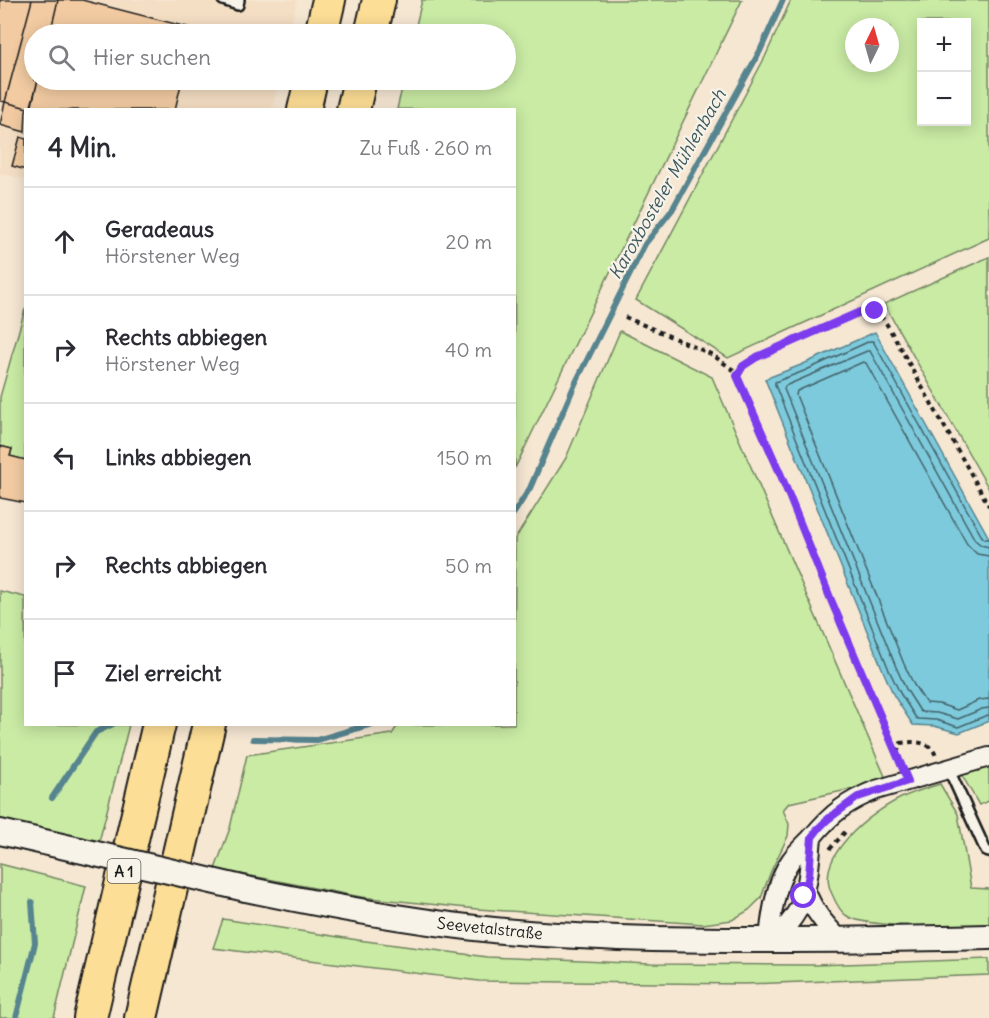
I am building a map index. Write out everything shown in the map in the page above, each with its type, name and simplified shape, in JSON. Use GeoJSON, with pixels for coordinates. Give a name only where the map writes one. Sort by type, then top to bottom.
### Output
{"type":"FeatureCollection","features":[{"type":"Feature","properties":{"kind":"highway"},"geometry":{"type":"LineString","coordinates":[[323,24],[329,0]]}},
{"type":"Feature","properties":{"kind":"highway"},"geometry":{"type":"LineString","coordinates":[[373,24],[379,0]]}},
{"type":"Feature","properties":{"kind":"highway"},"geometry":{"type":"LineString","coordinates":[[304,108],[308,90]]}},
{"type":"Feature","properties":{"kind":"highway"},"geometry":{"type":"LineString","coordinates":[[353,108],[358,90]]}},
{"type":"Feature","properties":{"kind":"highway","name":"A 1"},"geometry":{"type":"LineString","coordinates":[[90,1018],[159,726]]}},
{"type":"Feature","properties":{"kind":"highway"},"geometry":{"type":"LineString","coordinates":[[141,1018],[209,726]]}},
{"type":"Feature","properties":{"kind":"main road","name":"Seevetalstraße"},"geometry":{"type":"LineString","coordinates":[[0,832],[327,906],[476,928],[672,940],[989,937]]}},
{"type":"Feature","properties":{"kind":"street"},"geometry":{"type":"LineString","coordinates":[[770,940],[772,912],[789,862],[828,819],[858,797],[989,757]]}},
{"type":"Feature","properties":{"kind":"street"},"geometry":{"type":"LineString","coordinates":[[770,940],[780,934],[800,908],[809,875],[812,837]]}},
{"type":"Feature","properties":{"kind":"street"},"geometry":{"type":"LineString","coordinates":[[806,891],[812,907],[840,940]]}},
{"type":"Feature","properties":{"kind":"lane"},"geometry":{"type":"LineString","coordinates":[[223,0],[238,5],[239,0]]}},
{"type":"Feature","properties":{"kind":"lane"},"geometry":{"type":"LineString","coordinates":[[942,772],[988,849]]}},
{"type":"Feature","properties":{"kind":"path"},"geometry":{"type":"LineString","coordinates":[[737,376],[743,366],[757,357],[860,312],[875,311],[882,316],[989,506]]}},
{"type":"Feature","properties":{"kind":"path"},"geometry":{"type":"LineString","coordinates":[[625,317],[711,354],[735,371],[780,473],[908,781]]}},
{"type":"Feature","properties":{"kind":"path"},"geometry":{"type":"LineString","coordinates":[[897,753],[901,743],[914,741],[929,745],[935,753],[942,772]]}},
{"type":"Feature","properties":{"kind":"path"},"geometry":{"type":"LineString","coordinates":[[825,857],[849,827]]}},
{"type":"Feature","properties":{"kind":"shaded area"},"geometry":{"type":"Polygon","coordinates":[[[0,0],[297,0],[291,24],[24,24],[24,90],[277,90],[272,108],[24,108],[24,180],[0,173],[0,0]]]}},
{"type":"Feature","properties":{"kind":"green space"},"geometry":{"type":"Polygon","coordinates":[[[422,0],[742,0],[516,466],[516,108],[397,108],[402,90],[516,90],[516,24],[416,24],[422,0]]]}},
{"type":"Feature","properties":{"kind":"green space"},"geometry":{"type":"Polygon","coordinates":[[[791,0],[989,0],[989,238],[728,358],[636,300],[765,57],[791,0]]]}},
{"type":"Feature","properties":{"kind":"green space"},"geometry":{"type":"Polygon","coordinates":[[[989,257],[989,489],[884,304],[989,257]]]}},
{"type":"Feature","properties":{"kind":"green space"},"geometry":{"type":"Polygon","coordinates":[[[24,313],[24,460],[10,456],[12,449],[0,446],[0,397],[24,313]]]}},
{"type":"Feature","properties":{"kind":"green space"},"geometry":{"type":"Polygon","coordinates":[[[620,331],[712,377],[887,781],[789,803],[783,810],[789,824],[788,836],[761,898],[749,910],[732,920],[703,924],[477,909],[361,897],[215,869],[230,828],[247,755],[392,734],[397,726],[516,726],[516,537],[566,458],[620,331]]]}},
{"type":"Feature","properties":{"kind":"green space"},"geometry":{"type":"Polygon","coordinates":[[[0,591],[24,597],[24,726],[129,726],[99,842],[0,821],[0,591]]]}},
{"type":"Feature","properties":{"kind":"green space"},"geometry":{"type":"Polygon","coordinates":[[[989,766],[989,801],[979,805],[962,775],[989,766]]]}},
{"type":"Feature","properties":{"kind":"green space"},"geometry":{"type":"Polygon","coordinates":[[[940,784],[958,814],[971,888],[989,889],[989,925],[936,926],[869,923],[844,914],[832,894],[828,880],[831,865],[848,837],[875,814],[901,798],[940,784]]]}},
{"type":"Feature","properties":{"kind":"green space"},"geometry":{"type":"Polygon","coordinates":[[[0,864],[86,886],[54,1018],[0,1018],[0,864]]]}},
{"type":"Feature","properties":{"kind":"green space"},"geometry":{"type":"Polygon","coordinates":[[[223,919],[487,957],[651,964],[815,965],[989,959],[989,975],[745,984],[479,981],[213,948],[223,919]]]}},
{"type":"Feature","properties":{"kind":"water"},"geometry":{"type":"Polygon","coordinates":[[[875,332],[989,538],[989,721],[959,733],[934,726],[913,725],[894,696],[765,379],[875,332]]]}},
{"type":"Feature","properties":{"kind":"building"},"geometry":{"type":"Polygon","coordinates":[[[0,0],[32,0],[5,102],[0,101],[0,0]]]}},
{"type":"Feature","properties":{"kind":"building"},"geometry":{"type":"Polygon","coordinates":[[[32,0],[58,0],[52,24],[26,24],[32,0]]]}},
{"type":"Feature","properties":{"kind":"building"},"geometry":{"type":"Polygon","coordinates":[[[58,0],[82,0],[176,24],[52,24],[58,0]]]}},
{"type":"Feature","properties":{"kind":"building"},"geometry":{"type":"Polygon","coordinates":[[[24,30],[24,90],[36,90],[31,108],[5,102],[24,30]]]}},
{"type":"Feature","properties":{"kind":"building"},"geometry":{"type":"Polygon","coordinates":[[[35,90],[180,90],[175,108],[31,108],[35,90]]]}},
{"type":"Feature","properties":{"kind":"building"},"geometry":{"type":"Polygon","coordinates":[[[5,102],[27,108],[24,108],[24,132],[0,125],[5,102]]]}},
{"type":"Feature","properties":{"kind":"building"},"geometry":{"type":"Polygon","coordinates":[[[20,137],[24,138],[24,169],[12,166],[20,137]]]}},
{"type":"Feature","properties":{"kind":"building"},"geometry":{"type":"Polygon","coordinates":[[[0,446],[12,449],[10,456],[24,460],[24,503],[0,498],[0,446]]]}},
{"type":"Feature","properties":{"kind":"waterway","name":"Karoxbosteler Mühlenbach"},"geometry":{"type":"LineString","coordinates":[[516,510],[530,488],[575,384],[645,244],[672,210],[760,51],[783,0]]}},
{"type":"Feature","properties":{"kind":"waterway","name":"Karoxbosteler Mühlenbach"},"geometry":{"type":"LineString","coordinates":[[52,798],[96,732],[109,726]]}},
{"type":"Feature","properties":{"kind":"waterway","name":"Karoxbosteler Mühlenbach"},"geometry":{"type":"LineString","coordinates":[[253,739],[317,740],[365,726]]}},
{"type":"Feature","properties":{"kind":"waterway","name":"Karoxbosteler Mühlenbach"},"geometry":{"type":"LineString","coordinates":[[16,1018],[35,943],[32,902]]}},
{"type":"Feature","properties":{"kind":"route"},"geometry":{"type":"LineString","coordinates":[[804,896],[809,875],[812,837],[819,828],[858,797],[908,781],[780,473],[737,376],[743,366],[757,357],[860,312],[875,311]]}}]}
